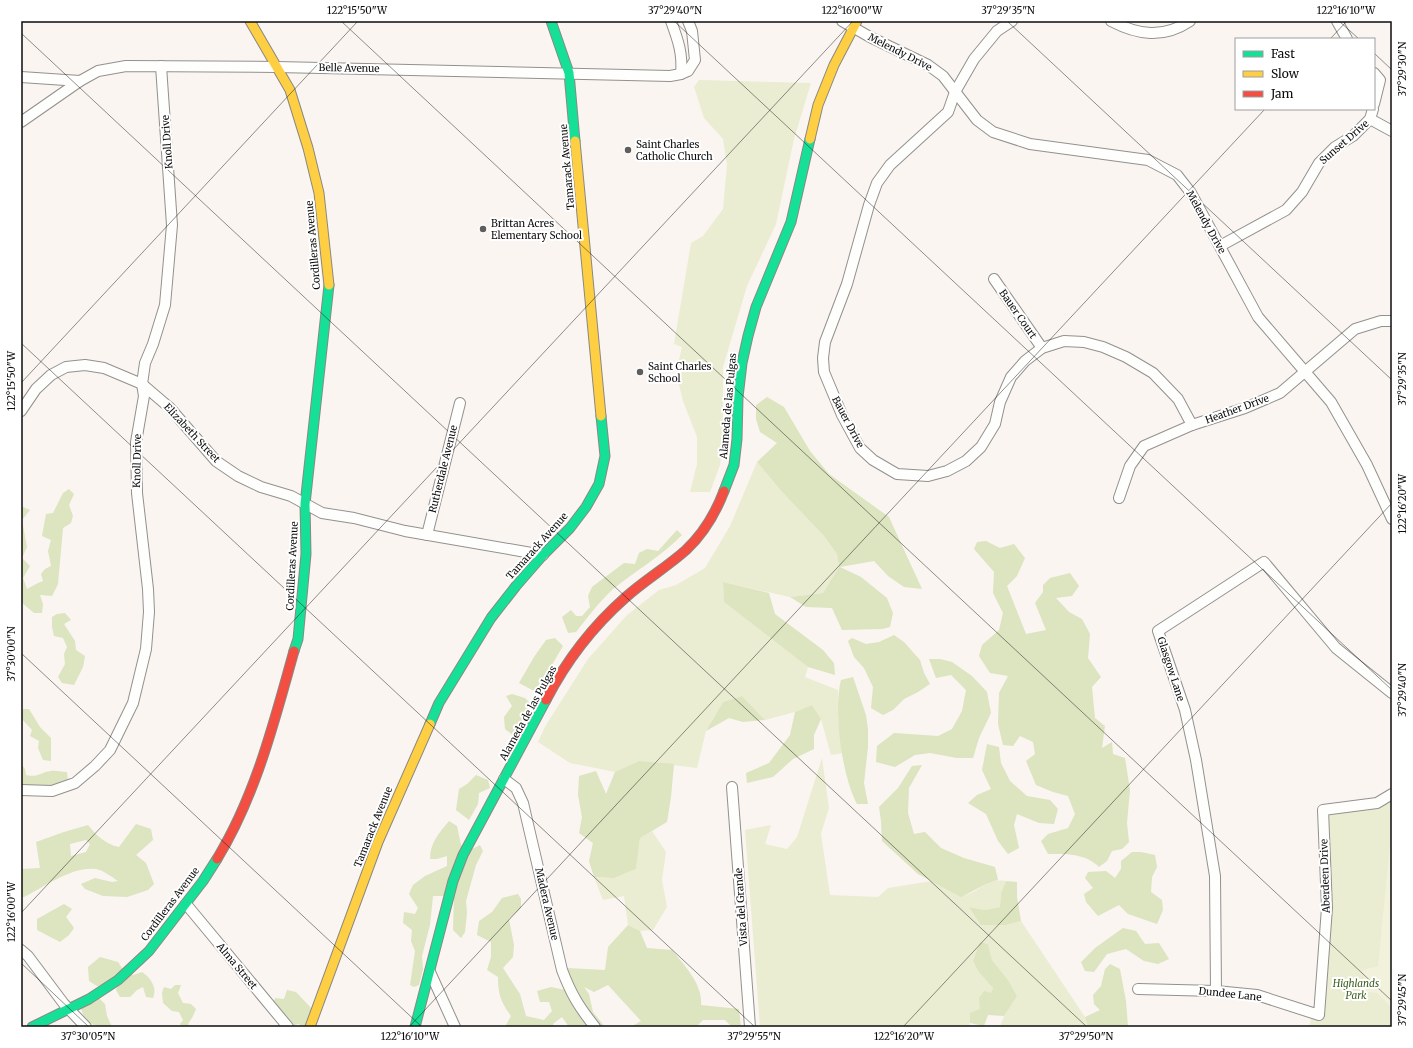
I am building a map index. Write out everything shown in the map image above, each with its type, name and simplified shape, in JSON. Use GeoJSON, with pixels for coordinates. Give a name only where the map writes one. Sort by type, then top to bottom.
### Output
{"type":"FeatureCollection","features":[{"type":"Feature","properties":{"kind":"street","name":"Cordilleras Avenue"},"geometry":{"type":"LineString","coordinates":[[32,1027],[89,999],[118,980],[149,951],[186,904],[225,845],[251,792],[298,639],[306,554],[306,504],[329,282],[319,193],[308,148],[290,90],[250,21]]}},
{"type":"Feature","properties":{"kind":"street","name":"Tamarack Avenue"},"geometry":{"type":"LineString","coordinates":[[310,1027],[378,842],[439,703],[491,618],[543,555],[570,528],[586,507],[599,484],[605,456],[570,73],[551,21]]}},
{"type":"Feature","properties":{"kind":"street"},"geometry":{"type":"LineString","coordinates":[[671,21],[680,48],[682,61],[681,74],[688,71],[695,60],[692,31],[688,21]]}},
{"type":"Feature","properties":{"kind":"street","name":"Melendy Drive"},"geometry":{"type":"LineString","coordinates":[[842,21],[855,24],[943,76],[977,120],[993,132],[1030,144],[1148,160],[1177,175],[1191,192],[1258,317],[1332,402],[1367,466],[1392,519]]}},
{"type":"Feature","properties":{"kind":"street","name":"Bauer Drive"},"geometry":{"type":"LineString","coordinates":[[1012,21],[997,31],[974,59],[955,92],[948,112],[890,165],[877,183],[869,205],[847,284],[825,342],[823,358],[824,372],[842,415],[860,448],[873,460],[897,474],[928,476],[947,471],[966,461],[981,447],[994,424],[1000,402],[1011,377],[1025,361],[1042,348],[1064,341],[1084,342],[1102,347],[1126,357],[1153,373],[1178,399],[1192,425]]}},
{"type":"Feature","properties":{"kind":"street"},"geometry":{"type":"LineString","coordinates":[[1111,21],[1122,27],[1139,32],[1157,34],[1178,29],[1190,21]]}},
{"type":"Feature","properties":{"kind":"street"},"geometry":{"type":"LineString","coordinates":[[1337,21],[1346,38]]}},
{"type":"Feature","properties":{"kind":"street","name":"Alameda de las Pulgas"},"geometry":{"type":"LineString","coordinates":[[415,1027],[453,880],[462,855],[555,682],[586,638],[626,597],[686,550],[707,525],[721,500],[734,465],[742,363],[756,307],[791,222],[818,105],[834,65],[855,24]]}},
{"type":"Feature","properties":{"kind":"street","name":"Belle Avenue"},"geometry":{"type":"LineString","coordinates":[[21,122],[80,81],[98,71],[126,66],[276,67],[670,76],[681,74]]}},
{"type":"Feature","properties":{"kind":"street","name":"Knoll Drive"},"geometry":{"type":"LineString","coordinates":[[21,790],[52,791],[75,783],[96,766],[110,750],[133,703],[146,649],[149,612],[148,589],[137,493],[136,442],[144,396],[142,384],[145,363],[153,344],[165,304],[172,225],[161,66]]}},
{"type":"Feature","properties":{"kind":"street"},"geometry":{"type":"LineString","coordinates":[[1375,74],[1380,80],[1375,100]]}},
{"type":"Feature","properties":{"kind":"street"},"geometry":{"type":"LineString","coordinates":[[21,77],[80,81]]}},
{"type":"Feature","properties":{"kind":"street"},"geometry":{"type":"LineString","coordinates":[[1371,114],[1392,131]]}},
{"type":"Feature","properties":{"kind":"street","name":"Sunset Drive"},"geometry":{"type":"LineString","coordinates":[[1220,246],[1286,210],[1302,192],[1319,163],[1335,147],[1353,136],[1371,114]]}},
{"type":"Feature","properties":{"kind":"street","name":"Bauer Court"},"geometry":{"type":"LineString","coordinates":[[994,279],[1042,348]]}},
{"type":"Feature","properties":{"kind":"street","name":"Heather Drive"},"geometry":{"type":"LineString","coordinates":[[1119,498],[1130,466],[1144,446],[1192,425],[1263,401],[1280,393],[1355,330],[1381,321],[1392,321]]}},
{"type":"Feature","properties":{"kind":"street","name":"Elizabeth Street"},"geometry":{"type":"LineString","coordinates":[[21,411],[36,389],[51,375],[66,367],[85,365],[104,368],[142,384],[170,408],[216,461],[244,479],[261,487],[291,496],[322,513],[354,518],[405,531],[543,555]]}},
{"type":"Feature","properties":{"kind":"street","name":"Rutherdale Avenue"},"geometry":{"type":"LineString","coordinates":[[427,535],[460,403]]}},
{"type":"Feature","properties":{"kind":"street","name":"Glasgow Lane"},"geometry":{"type":"LineString","coordinates":[[1216,992],[1215,876],[1196,760],[1185,710],[1158,631],[1264,562],[1336,648],[1392,693]]}},
{"type":"Feature","properties":{"kind":"street","name":"Madera Avenue"},"geometry":{"type":"LineString","coordinates":[[504,779],[516,788],[523,802],[562,970],[570,992],[595,1027]]}},
{"type":"Feature","properties":{"kind":"street","name":"Vista del Grande"},"geometry":{"type":"LineString","coordinates":[[732,787],[750,1027]]}},
{"type":"Feature","properties":{"kind":"street","name":"Aberdeen Drive"},"geometry":{"type":"LineString","coordinates":[[1319,1015],[1327,908],[1323,810],[1377,803],[1392,794]]}},
{"type":"Feature","properties":{"kind":"street","name":"Alma Street"},"geometry":{"type":"LineString","coordinates":[[186,904],[288,1027]]}},
{"type":"Feature","properties":{"kind":"street"},"geometry":{"type":"LineString","coordinates":[[21,950],[28,956],[64,1004],[86,1027]]}},
{"type":"Feature","properties":{"kind":"street"},"geometry":{"type":"LineString","coordinates":[[430,972],[455,1027]]}},
{"type":"Feature","properties":{"kind":"street","name":"Dundee Lane"},"geometry":{"type":"LineString","coordinates":[[1138,989],[1257,995],[1319,1015]]}},
{"type":"Feature","properties":{"kind":"green space"},"geometry":{"type":"Polygon","coordinates":[[[699,80],[811,83],[794,139],[776,224],[747,286],[723,367],[723,438],[720,465],[710,492],[690,492],[697,464],[697,437],[683,401],[676,373],[682,347],[674,344],[691,243],[703,236],[723,209],[727,165],[723,139],[704,118],[694,87],[699,80]]]}},
{"type":"Feature","properties":{"kind":"green space"},"geometry":{"type":"Polygon","coordinates":[[[767,397],[784,407],[810,451],[829,474],[889,517],[922,589],[904,587],[888,576],[874,561],[840,567],[861,577],[887,598],[893,613],[890,627],[882,629],[842,630],[832,608],[806,607],[790,597],[823,593],[839,567],[837,554],[824,536],[784,494],[757,462],[777,443],[760,432],[756,419],[756,405],[767,397]]]}},
{"type":"Feature","properties":{"kind":"green space"},"geometry":{"type":"Polygon","coordinates":[[[757,462],[784,494],[824,536],[837,554],[839,567],[823,593],[790,597],[723,582],[724,602],[808,667],[805,677],[838,690],[838,720],[843,753],[831,755],[821,719],[812,705],[795,712],[765,720],[742,696],[723,702],[706,731],[697,768],[639,761],[615,772],[570,763],[538,742],[546,725],[588,659],[627,615],[659,590],[676,585],[705,568],[730,526],[757,462]]]}},
{"type":"Feature","properties":{"kind":"green space"},"geometry":{"type":"Polygon","coordinates":[[[69,489],[74,494],[69,505],[73,516],[71,523],[63,528],[58,584],[52,596],[40,595],[43,604],[42,613],[34,613],[21,602],[21,506],[30,510],[22,520],[27,547],[22,558],[30,566],[23,578],[27,589],[43,581],[41,574],[45,569],[51,566],[48,551],[51,540],[42,536],[46,514],[53,513],[63,493],[69,489]]]}},
{"type":"Feature","properties":{"kind":"green space"},"geometry":{"type":"Polygon","coordinates":[[[677,530],[682,535],[674,543],[612,590],[576,632],[568,633],[562,617],[571,610],[576,616],[582,616],[590,607],[588,596],[592,587],[624,563],[635,564],[639,553],[647,549],[658,551],[677,530]]]}},
{"type":"Feature","properties":{"kind":"green space"},"geometry":{"type":"Polygon","coordinates":[[[986,541],[1000,548],[1014,544],[1025,558],[1017,576],[1007,586],[1026,634],[1046,630],[1035,603],[1043,592],[1043,585],[1050,578],[1070,573],[1079,586],[1072,596],[1056,598],[1069,612],[1082,619],[1090,634],[1088,658],[1101,677],[1092,687],[1095,718],[1105,726],[1102,748],[1112,742],[1113,754],[1125,758],[1130,790],[1127,823],[1129,842],[1122,849],[1112,851],[1107,861],[1099,867],[1088,859],[1075,855],[1048,854],[1041,841],[1048,834],[1068,828],[1075,814],[1068,796],[1036,785],[1026,761],[1035,754],[1033,742],[1020,736],[1013,746],[1003,745],[998,724],[999,693],[1008,676],[990,673],[979,656],[982,645],[999,630],[1003,613],[993,593],[994,572],[974,549],[977,542],[986,541]]]}},
{"type":"Feature","properties":{"kind":"green space"},"geometry":{"type":"Polygon","coordinates":[[[723,582],[769,593],[775,614],[823,650],[834,663],[835,675],[808,667],[724,602],[723,582]]]}},
{"type":"Feature","properties":{"kind":"green space"},"geometry":{"type":"Polygon","coordinates":[[[65,613],[71,620],[64,624],[75,641],[76,650],[85,656],[83,667],[74,685],[62,683],[58,677],[65,664],[64,654],[67,647],[63,638],[54,636],[52,617],[57,614],[65,613]]]}},
{"type":"Feature","properties":{"kind":"green space"},"geometry":{"type":"Polygon","coordinates":[[[894,635],[904,642],[920,660],[924,673],[930,684],[904,699],[893,710],[883,715],[871,708],[873,687],[864,668],[854,657],[848,641],[852,638],[866,644],[879,642],[894,635]]]}},
{"type":"Feature","properties":{"kind":"green space"},"geometry":{"type":"Polygon","coordinates":[[[555,638],[563,646],[536,692],[519,683],[546,640],[555,638]]]}},
{"type":"Feature","properties":{"kind":"green space"},"geometry":{"type":"Polygon","coordinates":[[[929,659],[940,659],[952,662],[972,676],[987,692],[991,713],[979,738],[973,758],[957,758],[930,753],[915,755],[895,767],[876,762],[877,746],[894,733],[938,736],[952,729],[962,711],[966,690],[951,675],[936,678],[929,659]]]}},
{"type":"Feature","properties":{"kind":"green space"},"geometry":{"type":"Polygon","coordinates":[[[853,677],[866,715],[868,729],[868,747],[864,783],[868,804],[857,804],[847,777],[840,743],[838,708],[841,680],[853,677]]]}},
{"type":"Feature","properties":{"kind":"green space"},"geometry":{"type":"Polygon","coordinates":[[[512,694],[525,698],[531,704],[514,736],[505,729],[504,717],[512,706],[506,696],[512,694]]]}},
{"type":"Feature","properties":{"kind":"green space"},"geometry":{"type":"Polygon","coordinates":[[[742,696],[765,720],[743,722],[729,718],[706,731],[723,702],[742,696]]]}},
{"type":"Feature","properties":{"kind":"green space"},"geometry":{"type":"Polygon","coordinates":[[[812,705],[821,719],[814,735],[814,749],[793,759],[773,777],[747,783],[746,773],[769,763],[790,735],[795,712],[812,705]]]}},
{"type":"Feature","properties":{"kind":"green space"},"geometry":{"type":"Polygon","coordinates":[[[23,709],[29,709],[40,727],[51,738],[51,761],[43,760],[38,748],[39,741],[30,736],[32,730],[21,718],[23,709]]]}},
{"type":"Feature","properties":{"kind":"green space"},"geometry":{"type":"Polygon","coordinates":[[[987,744],[999,747],[1001,763],[1010,781],[1027,796],[1050,800],[1058,809],[1054,824],[1039,823],[1017,814],[1014,825],[1019,848],[1008,854],[998,841],[986,814],[968,803],[977,795],[991,789],[982,770],[987,744]]]}},
{"type":"Feature","properties":{"kind":"green space"},"geometry":{"type":"Polygon","coordinates":[[[822,758],[829,808],[821,834],[830,895],[878,897],[888,888],[932,881],[962,896],[972,893],[992,882],[1006,881],[1001,893],[1000,907],[985,910],[970,907],[1006,925],[1021,921],[1085,1017],[1088,1027],[1000,1027],[1004,1016],[1017,996],[1008,980],[992,960],[988,944],[980,942],[973,962],[978,971],[993,988],[970,1023],[969,1027],[760,1027],[745,830],[771,825],[765,844],[787,849],[797,837],[822,758]]]}},
{"type":"Feature","properties":{"kind":"green space"},"geometry":{"type":"Polygon","coordinates":[[[639,761],[674,764],[667,822],[640,838],[636,869],[614,878],[594,877],[589,861],[593,843],[579,833],[582,817],[578,795],[579,776],[596,771],[606,794],[615,772],[639,761]]]}},
{"type":"Feature","properties":{"kind":"green space"},"geometry":{"type":"Polygon","coordinates":[[[21,764],[25,769],[26,775],[30,776],[53,771],[67,772],[68,782],[44,788],[35,785],[22,788],[21,764]]]}},
{"type":"Feature","properties":{"kind":"green space"},"geometry":{"type":"Polygon","coordinates":[[[922,765],[909,788],[908,813],[914,834],[925,832],[941,848],[964,858],[995,867],[998,880],[984,885],[961,897],[918,874],[882,841],[879,807],[898,788],[912,766],[922,765]]]}},
{"type":"Feature","properties":{"kind":"green space"},"geometry":{"type":"Polygon","coordinates":[[[476,775],[488,780],[490,788],[479,793],[478,804],[469,820],[456,810],[459,789],[467,784],[476,775]]]}},
{"type":"Feature","properties":{"kind":"green space","name":"Highlands Park"},"geometry":{"type":"Polygon","coordinates":[[[1392,799],[1392,1027],[1309,1027],[1313,1011],[1317,1005],[1327,814],[1392,799]]]}},
{"type":"Feature","properties":{"kind":"green space"},"geometry":{"type":"Polygon","coordinates":[[[449,821],[457,826],[461,845],[472,849],[480,845],[483,851],[476,865],[466,901],[467,913],[465,932],[461,938],[453,930],[454,896],[433,896],[430,925],[422,956],[423,969],[419,985],[414,987],[410,985],[415,951],[411,941],[412,930],[403,923],[404,912],[415,914],[418,908],[409,894],[413,885],[425,876],[447,866],[447,856],[437,859],[430,859],[430,853],[433,843],[449,821]]]}},
{"type":"Feature","properties":{"kind":"green space"},"geometry":{"type":"Polygon","coordinates":[[[136,824],[151,829],[153,840],[136,855],[146,863],[154,884],[148,890],[127,897],[103,896],[85,889],[81,884],[95,878],[112,882],[118,881],[102,871],[87,869],[58,878],[24,897],[21,897],[21,869],[40,868],[36,842],[88,825],[102,839],[119,847],[136,824]],[[86,840],[70,844],[71,856],[86,852],[90,844],[86,840]]]}},
{"type":"Feature","properties":{"kind":"green space"},"geometry":{"type":"Polygon","coordinates":[[[652,831],[666,852],[662,880],[667,907],[653,930],[640,931],[628,925],[624,896],[603,900],[594,877],[614,878],[636,869],[640,838],[652,831]]]}},
{"type":"Feature","properties":{"kind":"green space"},"geometry":{"type":"Polygon","coordinates":[[[1392,842],[1392,1008],[1377,993],[1367,992],[1363,970],[1378,966],[1390,844],[1392,842]]]}},
{"type":"Feature","properties":{"kind":"green space"},"geometry":{"type":"Polygon","coordinates":[[[1132,852],[1155,855],[1157,867],[1152,877],[1151,892],[1162,900],[1163,910],[1157,924],[1128,914],[1119,905],[1098,916],[1086,902],[1084,894],[1093,888],[1085,878],[1088,872],[1106,871],[1115,878],[1121,869],[1121,861],[1132,852]]]}},
{"type":"Feature","properties":{"kind":"green space"},"geometry":{"type":"Polygon","coordinates":[[[1006,881],[1017,882],[1017,897],[1021,921],[1006,925],[981,925],[969,907],[985,910],[1000,907],[1001,893],[1006,881]]]}},
{"type":"Feature","properties":{"kind":"green space"},"geometry":{"type":"Polygon","coordinates":[[[518,894],[521,899],[521,908],[509,919],[514,945],[513,957],[503,968],[520,994],[526,1016],[544,1020],[552,1011],[549,1002],[540,1002],[537,991],[551,987],[565,990],[567,968],[605,970],[608,947],[628,925],[640,931],[647,948],[672,950],[696,982],[701,997],[701,1005],[739,1009],[741,1027],[732,1027],[725,1020],[703,1020],[696,1027],[631,1027],[641,1021],[608,985],[594,992],[584,987],[589,994],[593,1012],[605,1027],[569,1027],[562,1017],[554,1023],[552,1027],[505,1027],[511,1016],[501,998],[498,977],[487,970],[491,957],[491,942],[477,935],[479,921],[492,912],[502,898],[518,894]]]}},
{"type":"Feature","properties":{"kind":"green space"},"geometry":{"type":"Polygon","coordinates":[[[64,904],[72,909],[66,917],[74,928],[69,935],[60,942],[37,930],[37,919],[64,904]]]}},
{"type":"Feature","properties":{"kind":"green space"},"geometry":{"type":"Polygon","coordinates":[[[1123,928],[1136,931],[1145,944],[1159,943],[1169,959],[1158,964],[1144,961],[1126,949],[1107,954],[1094,972],[1085,971],[1081,962],[1095,948],[1123,928]]]}},
{"type":"Feature","properties":{"kind":"green space"},"geometry":{"type":"Polygon","coordinates":[[[980,942],[988,944],[992,960],[1008,980],[1017,996],[1004,1016],[988,1015],[984,1026],[970,1023],[970,1013],[980,1009],[979,998],[984,991],[991,993],[993,988],[978,971],[973,961],[980,942]]]}},
{"type":"Feature","properties":{"kind":"green space"},"geometry":{"type":"Polygon","coordinates":[[[100,957],[118,962],[122,968],[133,975],[142,972],[145,974],[155,990],[153,998],[146,997],[143,987],[137,990],[130,997],[120,997],[116,990],[119,983],[97,986],[89,981],[88,967],[100,957]]]}},
{"type":"Feature","properties":{"kind":"green space"},"geometry":{"type":"Polygon","coordinates":[[[1110,964],[1120,969],[1126,1001],[1128,1027],[1088,1027],[1085,1017],[1100,1010],[1094,1004],[1093,995],[1101,986],[1105,969],[1110,964]]]}},
{"type":"Feature","properties":{"kind":"green space"},"geometry":{"type":"Polygon","coordinates":[[[175,985],[181,985],[178,993],[183,1003],[191,1004],[196,1009],[188,1024],[190,1027],[182,1027],[180,1024],[183,1020],[179,1012],[172,1011],[163,1003],[162,993],[164,987],[171,989],[175,985]]]}},
{"type":"Feature","properties":{"kind":"green space"},"geometry":{"type":"Polygon","coordinates":[[[287,990],[296,992],[312,1009],[305,1027],[298,1024],[290,1027],[283,1018],[274,1001],[275,998],[284,999],[287,990]]]}},
{"type":"Feature","properties":{"kind":"green space"},"geometry":{"type":"Polygon","coordinates":[[[98,997],[105,1004],[107,1016],[112,1027],[92,1024],[85,1018],[81,1007],[98,997]]]}},
{"type":"Feature","properties":{"kind":"traffic: fast"},"geometry":{"type":"LineString","coordinates":[[551,21],[569,73],[575,141]]}},
{"type":"Feature","properties":{"kind":"traffic: fast"},"geometry":{"type":"LineString","coordinates":[[724,491],[734,465],[737,439],[738,397],[742,363],[748,336],[756,307],[791,222],[810,139]]}},
{"type":"Feature","properties":{"kind":"traffic: fast"},"geometry":{"type":"LineString","coordinates":[[294,651],[298,639],[306,554],[305,504],[329,285]]}},
{"type":"Feature","properties":{"kind":"traffic: fast"},"geometry":{"type":"LineString","coordinates":[[430,724],[439,703],[491,618],[543,555],[570,528],[586,507],[599,484],[605,456],[601,416]]}},
{"type":"Feature","properties":{"kind":"traffic: fast"},"geometry":{"type":"LineString","coordinates":[[415,1027],[453,881],[463,855],[546,700]]}},
{"type":"Feature","properties":{"kind":"traffic: fast"},"geometry":{"type":"LineString","coordinates":[[32,1027],[89,999],[118,980],[149,951],[203,881],[217,859]]}},
{"type":"Feature","properties":{"kind":"traffic: slow"},"geometry":{"type":"LineString","coordinates":[[250,21],[290,90],[308,148],[319,193],[329,285]]}},
{"type":"Feature","properties":{"kind":"traffic: slow"},"geometry":{"type":"LineString","coordinates":[[810,139],[818,105],[834,65],[857,21]]}},
{"type":"Feature","properties":{"kind":"traffic: slow"},"geometry":{"type":"LineString","coordinates":[[575,141],[601,416]]}},
{"type":"Feature","properties":{"kind":"traffic: slow"},"geometry":{"type":"LineString","coordinates":[[310,1027],[378,842],[430,724]]}},
{"type":"Feature","properties":{"kind":"traffic: jam"},"geometry":{"type":"LineString","coordinates":[[546,700],[571,658],[602,620],[633,591],[686,550],[698,537],[713,515],[724,491]]}},
{"type":"Feature","properties":{"kind":"traffic: jam"},"geometry":{"type":"LineString","coordinates":[[217,859],[231,835],[243,809],[263,758],[294,651]]}},
{"type":"Feature","properties":{"kind":"place","name":"Saint Charles Catholic Church"},"geometry":{"type":"Point","coordinates":[628,150]}},
{"type":"Feature","properties":{"kind":"place","name":"Brittan Acres Elementary School"},"geometry":{"type":"Point","coordinates":[483,229]}},
{"type":"Feature","properties":{"kind":"place","name":"Saint Charles School"},"geometry":{"type":"Point","coordinates":[640,372]}}]}
